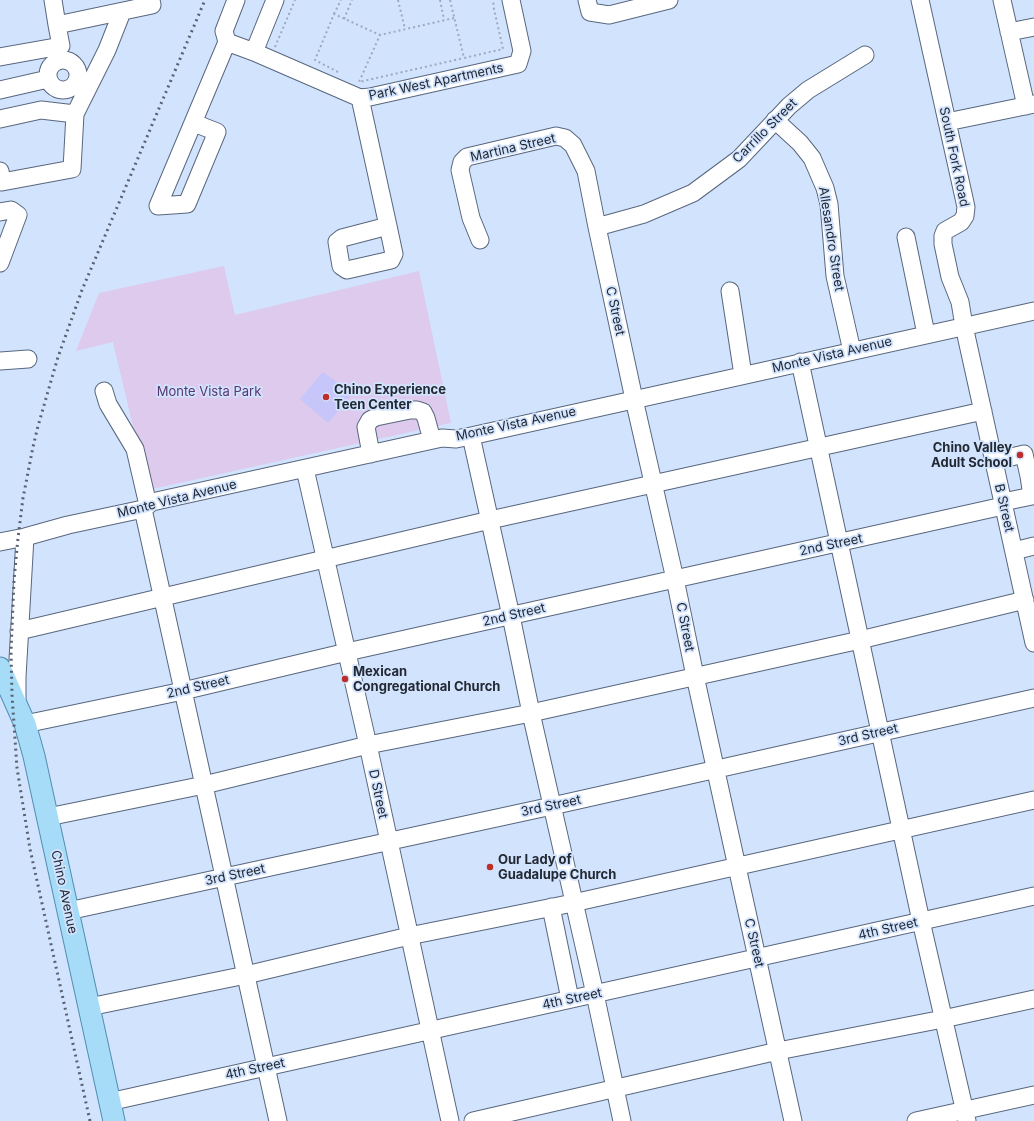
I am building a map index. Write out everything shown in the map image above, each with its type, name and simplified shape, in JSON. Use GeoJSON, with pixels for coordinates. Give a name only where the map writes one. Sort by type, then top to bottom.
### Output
{"type":"FeatureCollection","features":[{"type":"Feature","properties":{"kind":"main road","name":"Chino Avenue"},"geometry":{"type":"LineString","coordinates":[[0,668],[18,705],[34,756],[112,1111]]}},
{"type":"Feature","properties":{"kind":"street"},"geometry":{"type":"LineString","coordinates":[[53,0],[62,53],[76,67],[78,76],[75,86],[62,91],[53,87],[48,79],[51,66],[62,53]]}},
{"type":"Feature","properties":{"kind":"street"},"geometry":{"type":"LineString","coordinates":[[57,25],[152,5],[151,0]]}},
{"type":"Feature","properties":{"kind":"street"},"geometry":{"type":"LineString","coordinates":[[194,123],[217,132],[187,204],[158,206],[227,42],[224,31],[236,0]]}},
{"type":"Feature","properties":{"kind":"street"},"geometry":{"type":"LineString","coordinates":[[254,52],[275,0]]}},
{"type":"Feature","properties":{"kind":"street","name":"Park West Apartments"},"geometry":{"type":"LineString","coordinates":[[227,42],[360,90],[370,97],[518,64],[522,51],[511,0]]}},
{"type":"Feature","properties":{"kind":"street"},"geometry":{"type":"LineString","coordinates":[[588,6],[609,15],[669,0]]}},
{"type":"Feature","properties":{"kind":"street","name":"South Fork Road"},"geometry":{"type":"LineString","coordinates":[[920,0],[966,207],[965,216],[961,222],[945,231],[943,236],[943,244],[950,277],[960,302],[964,326]]}},
{"type":"Feature","properties":{"kind":"street"},"geometry":{"type":"LineString","coordinates":[[947,122],[1030,105],[1009,32],[1002,0]]}},
{"type":"Feature","properties":{"kind":"street"},"geometry":{"type":"LineString","coordinates":[[0,171],[2,182],[72,169],[75,114],[107,50],[122,12]]}},
{"type":"Feature","properties":{"kind":"street"},"geometry":{"type":"LineString","coordinates":[[1009,32],[1034,27]]}},
{"type":"Feature","properties":{"kind":"street"},"geometry":{"type":"LineString","coordinates":[[0,58],[62,53]]}},
{"type":"Feature","properties":{"kind":"street","name":"Carrillo Street"},"geometry":{"type":"LineString","coordinates":[[597,227],[644,214],[693,193],[739,159],[775,120],[808,90],[865,55]]}},
{"type":"Feature","properties":{"kind":"street"},"geometry":{"type":"LineString","coordinates":[[0,90],[48,79]]}},
{"type":"Feature","properties":{"kind":"street","name":"Park West Apartments"},"geometry":{"type":"LineString","coordinates":[[360,90],[388,226]]}},
{"type":"Feature","properties":{"kind":"street"},"geometry":{"type":"LineString","coordinates":[[0,119],[41,110],[75,114]]}},
{"type":"Feature","properties":{"kind":"street","name":"Allesandro Street"},"geometry":{"type":"LineString","coordinates":[[775,120],[800,143],[812,158],[826,188],[829,204],[835,276],[852,351]]}},
{"type":"Feature","properties":{"kind":"street","name":"Martina Street"},"geometry":{"type":"LineString","coordinates":[[480,240],[471,218],[460,170],[462,162],[467,157],[556,136],[565,138]]}},
{"type":"Feature","properties":{"kind":"street","name":"C Street"},"geometry":{"type":"LineString","coordinates":[[565,138],[573,145],[586,171],[634,399],[675,579],[793,1121]]}},
{"type":"Feature","properties":{"kind":"street"},"geometry":{"type":"LineString","coordinates":[[0,212],[11,210],[18,215],[2,255]]}},
{"type":"Feature","properties":{"kind":"street"},"geometry":{"type":"LineString","coordinates":[[906,237],[926,334]]}},
{"type":"Feature","properties":{"kind":"street"},"geometry":{"type":"LineString","coordinates":[[730,291],[743,375]]}},
{"type":"Feature","properties":{"kind":"street","name":"Monte Vista Avenue"},"geometry":{"type":"LineString","coordinates":[[0,542],[145,507],[152,502],[432,440],[470,436],[1034,311]]}},
{"type":"Feature","properties":{"kind":"street","name":"B Street"},"geometry":{"type":"LineString","coordinates":[[964,326],[1034,643]]}},
{"type":"Feature","properties":{"kind":"street"},"geometry":{"type":"LineString","coordinates":[[0,361],[28,359]]}},
{"type":"Feature","properties":{"kind":"street"},"geometry":{"type":"LineString","coordinates":[[800,362],[921,922],[966,1116]]}},
{"type":"Feature","properties":{"kind":"street"},"geometry":{"type":"LineString","coordinates":[[104,392],[108,404],[119,420],[135,449],[162,598],[278,1121]]}},
{"type":"Feature","properties":{"kind":"street"},"geometry":{"type":"LineString","coordinates":[[371,454],[366,427],[370,420],[383,416],[410,410],[423,412],[432,440]]}},
{"type":"Feature","properties":{"kind":"street"},"geometry":{"type":"LineString","coordinates":[[19,631],[490,520],[654,485],[983,411]]}},
{"type":"Feature","properties":{"kind":"street"},"geometry":{"type":"LineString","coordinates":[[470,436],[511,616],[530,713],[595,994],[614,1090],[622,1121]]}},
{"type":"Feature","properties":{"kind":"street","name":"2nd Street"},"geometry":{"type":"LineString","coordinates":[[25,724],[183,691],[347,652],[840,543],[1032,496],[1024,454],[994,461]]}},
{"type":"Feature","properties":{"kind":"street","name":"D Street"},"geometry":{"type":"LineString","coordinates":[[305,468],[368,745],[450,1121]]}},
{"type":"Feature","properties":{"kind":"street"},"geometry":{"type":"LineString","coordinates":[[18,705],[17,677],[25,537]]}},
{"type":"Feature","properties":{"kind":"street"},"geometry":{"type":"LineString","coordinates":[[1014,551],[1034,546]]}},
{"type":"Feature","properties":{"kind":"street"},"geometry":{"type":"LineString","coordinates":[[48,817],[204,785],[368,745],[530,713],[860,640],[1025,600]]}},
{"type":"Feature","properties":{"kind":"street","name":"3rd Street"},"geometry":{"type":"LineString","coordinates":[[68,911],[552,806],[1034,698]]}},
{"type":"Feature","properties":{"kind":"street"},"geometry":{"type":"LineString","coordinates":[[89,1007],[246,975],[409,936],[573,903],[1034,800]]}},
{"type":"Feature","properties":{"kind":"street","name":"4th Street"},"geometry":{"type":"LineString","coordinates":[[112,1111],[266,1067],[1034,896]]}},
{"type":"Feature","properties":{"kind":"street"},"geometry":{"type":"LineString","coordinates":[[551,907],[570,999]]}},
{"type":"Feature","properties":{"kind":"street"},"geometry":{"type":"LineString","coordinates":[[473,1121],[614,1090],[778,1051],[943,1019],[1034,999]]}},
{"type":"Feature","properties":{"kind":"street"},"geometry":{"type":"LineString","coordinates":[[916,1121],[966,1116],[1034,1095]]}},
{"type":"Feature","properties":{"kind":"path"},"geometry":{"type":"LineString","coordinates":[[269,58],[295,0]]}},
{"type":"Feature","properties":{"kind":"path"},"geometry":{"type":"LineString","coordinates":[[340,73],[315,60],[341,0]]}},
{"type":"Feature","properties":{"kind":"path"},"geometry":{"type":"LineString","coordinates":[[344,19],[352,0]]}},
{"type":"Feature","properties":{"kind":"path"},"geometry":{"type":"LineString","coordinates":[[398,0],[405,29]]}},
{"type":"Feature","properties":{"kind":"path"},"geometry":{"type":"LineString","coordinates":[[440,0],[444,20]]}},
{"type":"Feature","properties":{"kind":"path"},"geometry":{"type":"LineString","coordinates":[[450,0],[464,58]]}},
{"type":"Feature","properties":{"kind":"path"},"geometry":{"type":"LineString","coordinates":[[360,90],[464,58],[503,48],[493,0]]}},
{"type":"Feature","properties":{"kind":"path"},"geometry":{"type":"LineString","coordinates":[[334,14],[380,35],[454,18]]}},
{"type":"Feature","properties":{"kind":"path"},"geometry":{"type":"LineString","coordinates":[[360,90],[380,35]]}},
{"type":"Feature","properties":{"kind":"path"},"geometry":{"type":"LineString","coordinates":[[353,79],[360,90]]}},
{"type":"Feature","properties":{"kind":"green space","name":"Monte Vista Park"},"geometry":{"type":"Polygon","coordinates":[[[224,266],[235,315],[419,271],[451,423],[148,490],[113,342],[76,351],[99,293],[224,266]]]}},
{"type":"Feature","properties":{"kind":"building","name":"Chino Experience Teen Center"},"geometry":{"type":"Polygon","coordinates":[[[323,372],[352,394],[328,423],[300,399],[323,372]]]}},
{"type":"Feature","properties":{"kind":"railway"},"geometry":{"type":"LineString","coordinates":[[90,1121],[30,849],[17,768],[12,695],[11,652],[14,580],[18,538],[23,498],[33,447],[58,357],[82,290],[205,0]]}},
{"type":"Feature","properties":{"kind":"place","name":"Chino Experience Teen Center"},"geometry":{"type":"Point","coordinates":[326,397]}},
{"type":"Feature","properties":{"kind":"place","name":"Chino Valley Adult School"},"geometry":{"type":"Point","coordinates":[1020,455]}},
{"type":"Feature","properties":{"kind":"place","name":"Mexican Congregational Church"},"geometry":{"type":"Point","coordinates":[345,679]}},
{"type":"Feature","properties":{"kind":"place","name":"Our Lady of Guadalupe Church"},"geometry":{"type":"Point","coordinates":[490,867]}}]}
